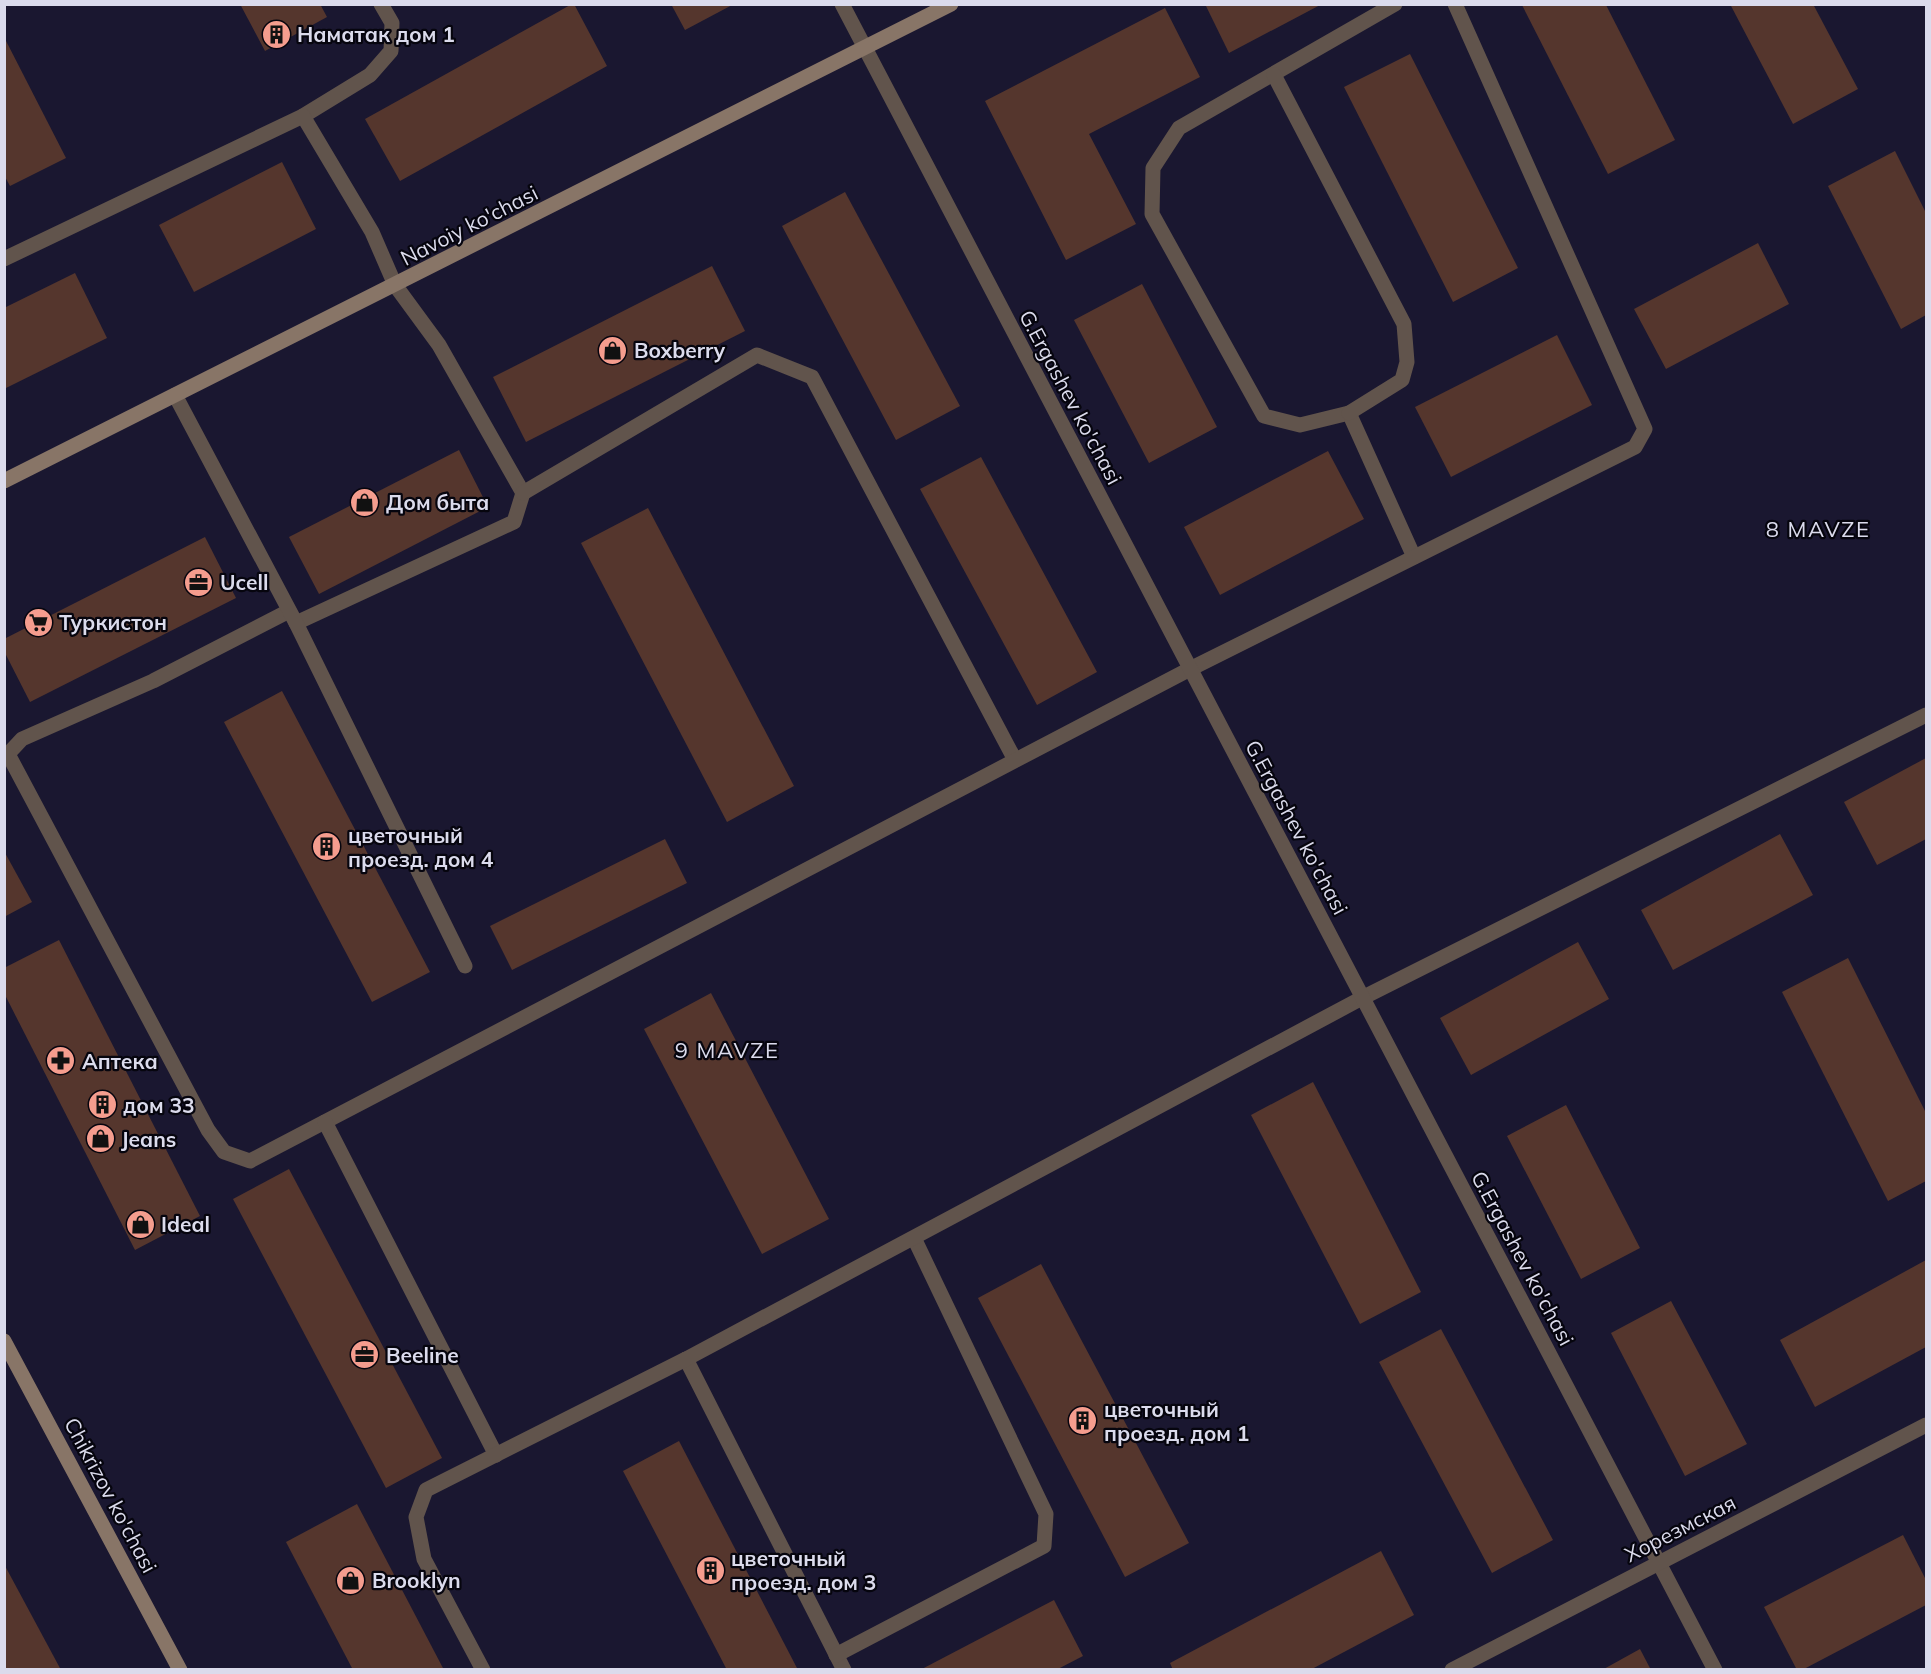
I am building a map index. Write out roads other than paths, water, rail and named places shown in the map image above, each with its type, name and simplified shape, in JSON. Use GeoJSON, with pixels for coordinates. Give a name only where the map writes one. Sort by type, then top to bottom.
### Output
{"type":"FeatureCollection","features":[{"type":"Feature","properties":{"kind":"main road","name":"Navoiy ko'chasi"},"geometry":{"type":"LineString","coordinates":[[4,481],[951,4]]}},
{"type":"Feature","properties":{"kind":"main road","name":"Chikrizov ko'chasi"},"geometry":{"type":"LineString","coordinates":[[4,1341],[180,1670]]}},
{"type":"Feature","properties":{"kind":"street"},"geometry":{"type":"LineString","coordinates":[[4,259],[303,116],[370,75],[391,51],[392,23],[381,4]]}},
{"type":"Feature","properties":{"kind":"street","name":"G.Ergashev ko'chasi"},"geometry":{"type":"LineString","coordinates":[[842,4],[1715,1670]]}},
{"type":"Feature","properties":{"kind":"street"},"geometry":{"type":"LineString","coordinates":[[1274,75],[1404,324],[1407,362],[1402,380],[1349,413],[1300,425],[1264,416],[1152,214],[1153,168],[1179,128],[1395,4]]}},
{"type":"Feature","properties":{"kind":"street"},"geometry":{"type":"LineString","coordinates":[[1015,760],[812,377],[757,355],[523,493],[514,522],[293,617],[22,739],[8,754],[203,1120],[224,1152],[250,1161],[1190,669],[1635,447],[1645,429],[1455,4]]}},
{"type":"Feature","properties":{"kind":"street"},"geometry":{"type":"LineString","coordinates":[[303,116],[372,232],[395,285],[438,345],[523,493]]}},
{"type":"Feature","properties":{"kind":"street"},"geometry":{"type":"LineString","coordinates":[[176,395],[293,617],[465,966]]}},
{"type":"Feature","properties":{"kind":"street"},"geometry":{"type":"LineString","coordinates":[[1349,413],[1414,557]]}},
{"type":"Feature","properties":{"kind":"street"},"geometry":{"type":"LineString","coordinates":[[483,1670],[424,1559],[417,1517],[426,1490],[686,1359],[1362,998],[1926,715]]}},
{"type":"Feature","properties":{"kind":"street"},"geometry":{"type":"LineString","coordinates":[[325,1122],[496,1455]]}},
{"type":"Feature","properties":{"kind":"street"},"geometry":{"type":"LineString","coordinates":[[836,1655],[1044,1546],[1046,1514],[914,1238]]}},
{"type":"Feature","properties":{"kind":"street"},"geometry":{"type":"LineString","coordinates":[[686,1359],[844,1670]]}},
{"type":"Feature","properties":{"kind":"street","name":"Хорезмская"},"geometry":{"type":"LineString","coordinates":[[1452,1670],[1926,1425]]}},
{"type":"Feature","properties":{"kind":"place","name":"Наматак дом 1"},"geometry":{"type":"Point","coordinates":[276,34]}},
{"type":"Feature","properties":{"kind":"place","name":"Boxberry"},"geometry":{"type":"Point","coordinates":[613,350]}},
{"type":"Feature","properties":{"kind":"place","name":"Дом быта"},"geometry":{"type":"Point","coordinates":[365,502]}},
{"type":"Feature","properties":{"kind":"place","name":"Ucell"},"geometry":{"type":"Point","coordinates":[199,582]}},
{"type":"Feature","properties":{"kind":"place","name":"Туркистон"},"geometry":{"type":"Point","coordinates":[38,622]}},
{"type":"Feature","properties":{"kind":"place","name":"цветочный проезд. дом 4"},"geometry":{"type":"Point","coordinates":[327,847]}},
{"type":"Feature","properties":{"kind":"place","name":"Аптека"},"geometry":{"type":"Point","coordinates":[61,1061]}},
{"type":"Feature","properties":{"kind":"place","name":"дом 33"},"geometry":{"type":"Point","coordinates":[102,1105]}},
{"type":"Feature","properties":{"kind":"place","name":"Jeans"},"geometry":{"type":"Point","coordinates":[100,1139]}},
{"type":"Feature","properties":{"kind":"place","name":"Ideal"},"geometry":{"type":"Point","coordinates":[140,1224]}},
{"type":"Feature","properties":{"kind":"place","name":"Beeline"},"geometry":{"type":"Point","coordinates":[365,1355]}},
{"type":"Feature","properties":{"kind":"place","name":"цветочный проезд. дом 1"},"geometry":{"type":"Point","coordinates":[1083,1421]}},
{"type":"Feature","properties":{"kind":"place","name":"цветочный проезд. дом 3"},"geometry":{"type":"Point","coordinates":[710,1570]}},
{"type":"Feature","properties":{"kind":"place","name":"Brooklyn"},"geometry":{"type":"Point","coordinates":[351,1580]}},
{"type":"Feature","properties":{"kind":"district","name":"8 MAVZE"},"geometry":{"type":"Point","coordinates":[1818,529]}},
{"type":"Feature","properties":{"kind":"district","name":"9 MAVZE"},"geometry":{"type":"Point","coordinates":[727,1050]}}]}
